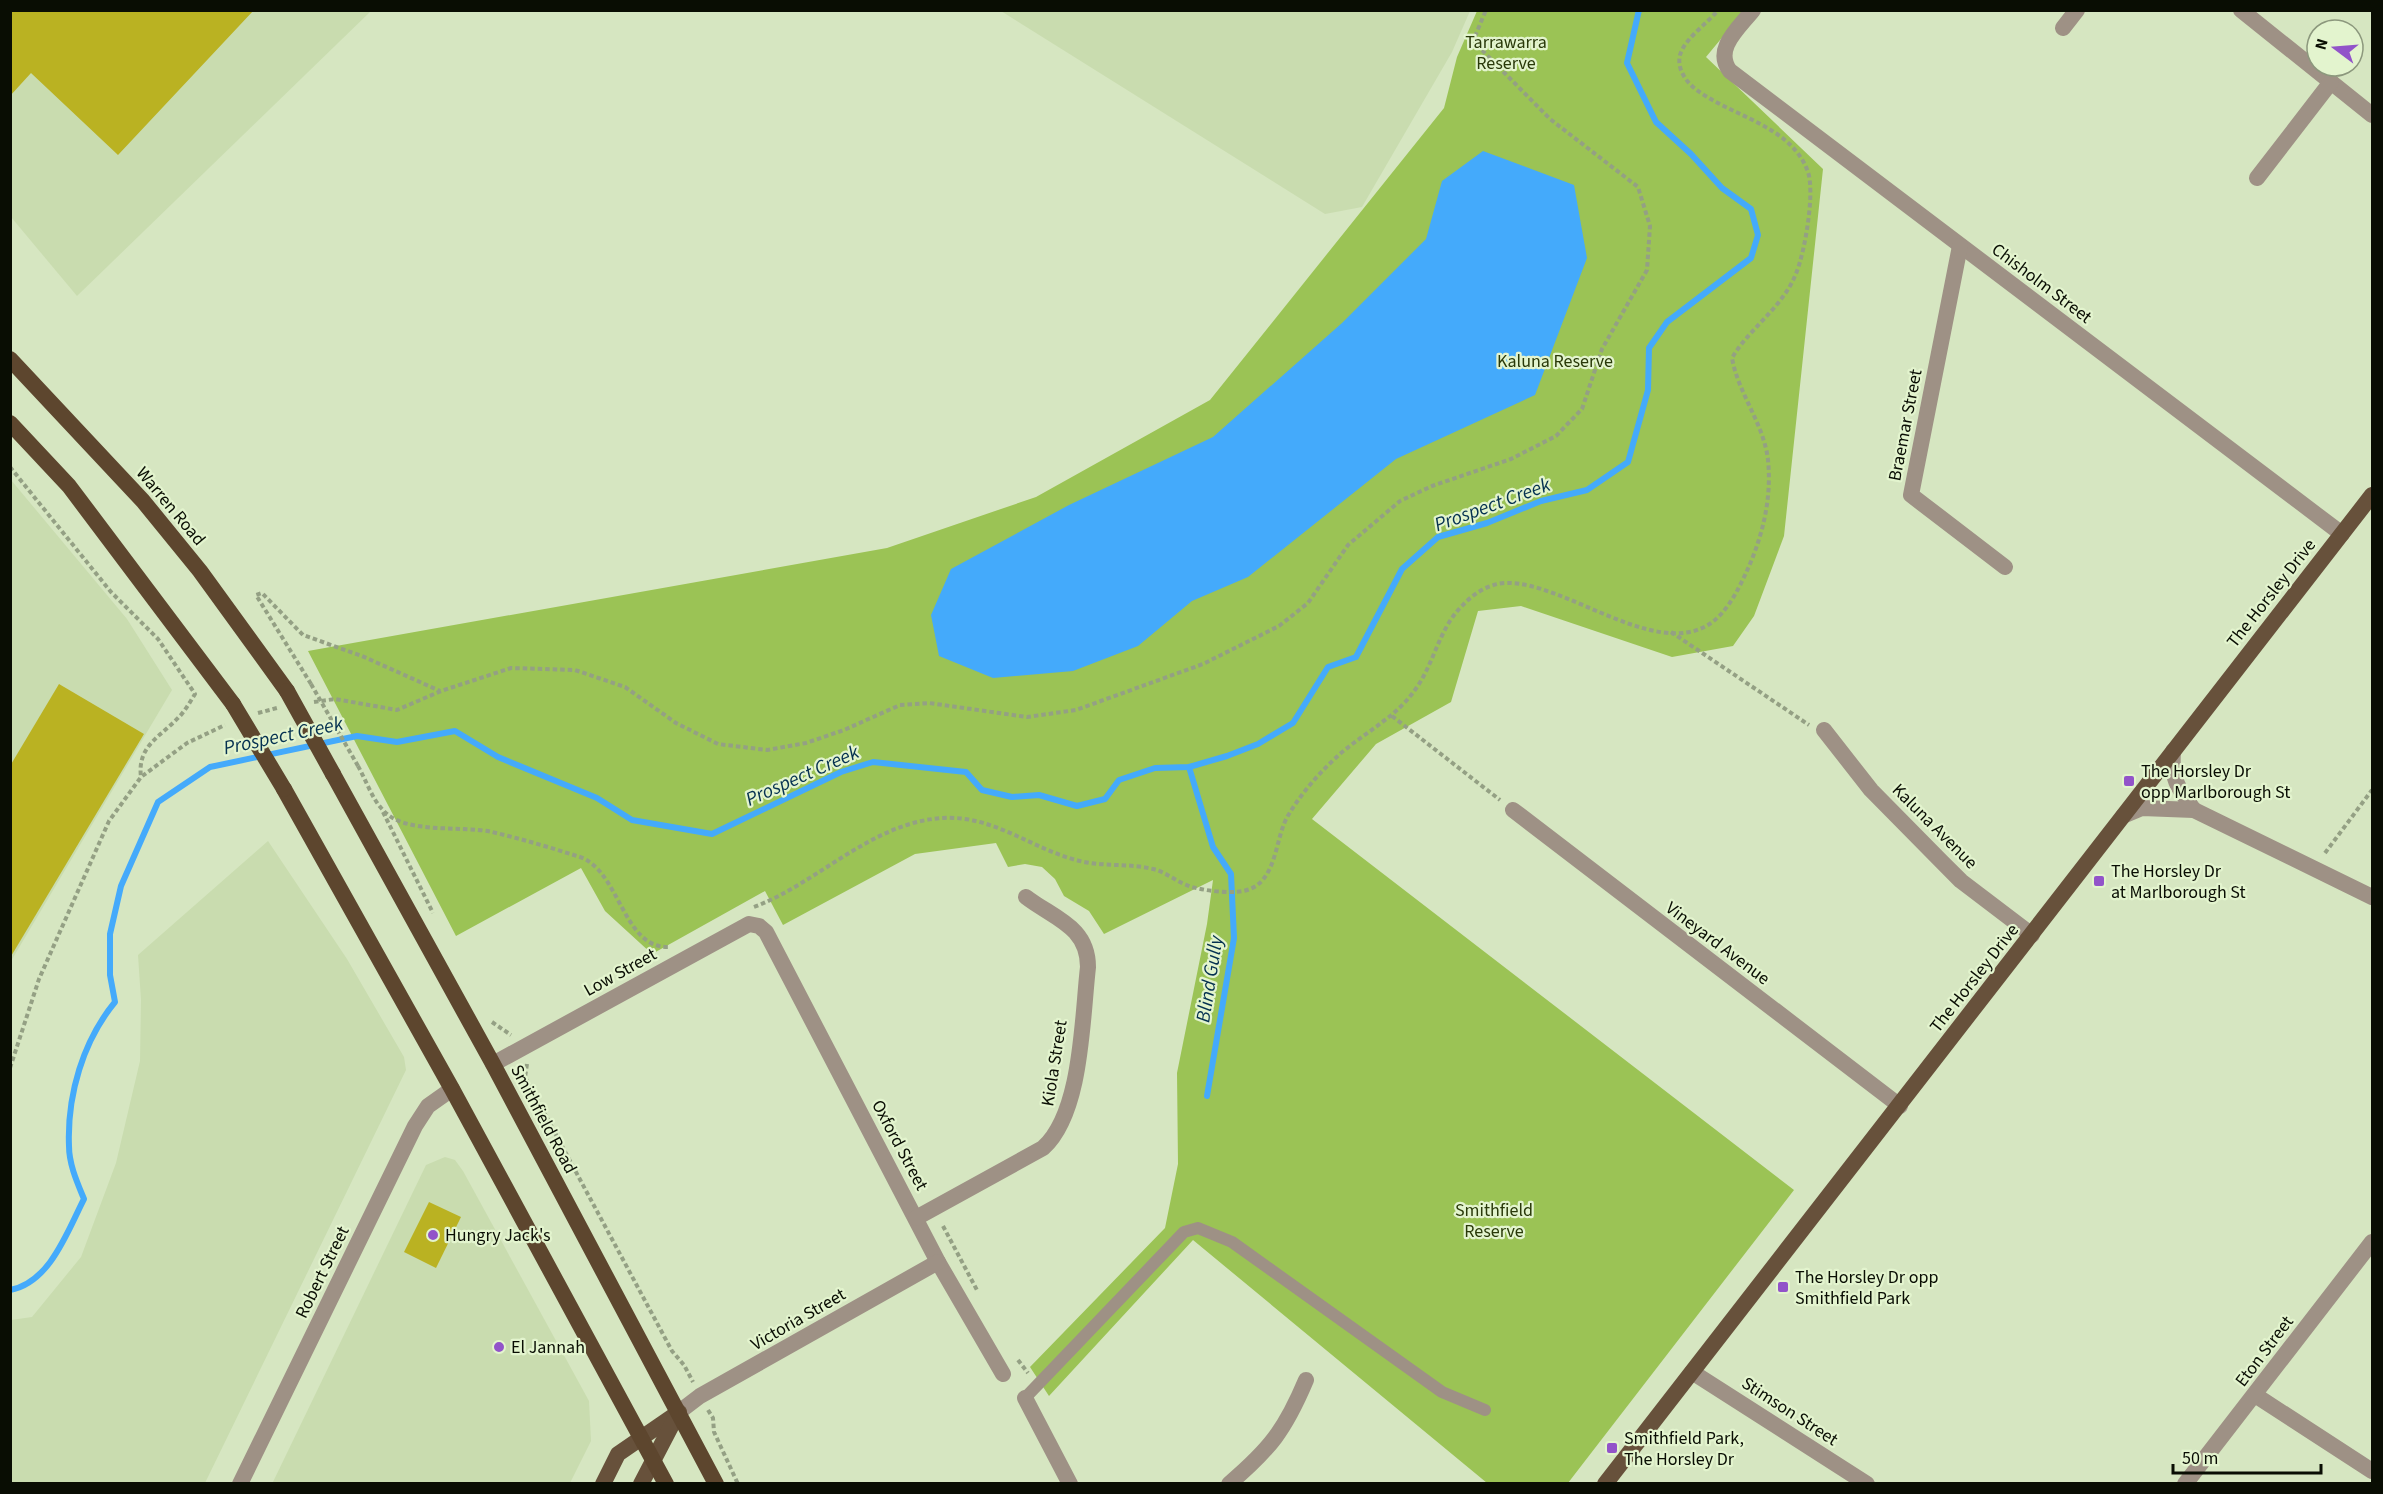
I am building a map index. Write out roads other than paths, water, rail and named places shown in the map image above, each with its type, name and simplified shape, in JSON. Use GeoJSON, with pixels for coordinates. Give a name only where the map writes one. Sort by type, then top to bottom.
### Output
{"type":"FeatureCollection","features":[{"type":"Feature","properties":{"kind":"highway","name":"Warren Road"},"geometry":{"type":"LineString","coordinates":[[10,358],[143,501],[200,571],[286,692],[333,774]]}},
{"type":"Feature","properties":{"kind":"highway"},"geometry":{"type":"LineString","coordinates":[[10,423],[69,486],[233,704],[284,789],[452,1089],[639,1438],[666,1484]]}},
{"type":"Feature","properties":{"kind":"highway","name":"Smithfield Road"},"geometry":{"type":"LineString","coordinates":[[333,774],[493,1064],[716,1484]]}},
{"type":"Feature","properties":{"kind":"main road","name":"The Horsley Drive"},"geometry":{"type":"LineString","coordinates":[[1605,1484],[2373,495]]}},
{"type":"Feature","properties":{"kind":"main road","name":"Victoria Street"},"geometry":{"type":"LineString","coordinates":[[603,1484],[618,1454],[679,1412]]}},
{"type":"Feature","properties":{"kind":"main road","name":"Victoria Street"},"geometry":{"type":"LineString","coordinates":[[641,1484],[679,1412]]}},
{"type":"Feature","properties":{"kind":"street","name":"Chisholm Street"},"geometry":{"type":"LineString","coordinates":[[1753,10],[1728,42],[1723,59],[1730,71],[2342,534]]}},
{"type":"Feature","properties":{"kind":"street"},"geometry":{"type":"LineString","coordinates":[[2063,28],[2077,10]]}},
{"type":"Feature","properties":{"kind":"street"},"geometry":{"type":"LineString","coordinates":[[2241,10],[2373,115]]}},
{"type":"Feature","properties":{"kind":"street"},"geometry":{"type":"LineString","coordinates":[[2258,178],[2331,82]]}},
{"type":"Feature","properties":{"kind":"street","name":"Braemar Street"},"geometry":{"type":"LineString","coordinates":[[1960,246],[1911,495],[2005,567]]}},
{"type":"Feature","properties":{"kind":"street","name":"Kaluna Avenue"},"geometry":{"type":"LineString","coordinates":[[1824,730],[1871,790],[1941,862],[2032,935]]}},
{"type":"Feature","properties":{"kind":"street"},"geometry":{"type":"LineString","coordinates":[[2173,751],[2171,770],[2174,782],[2194,810]]}},
{"type":"Feature","properties":{"kind":"street"},"geometry":{"type":"LineString","coordinates":[[2123,816],[2142,808],[2194,810],[2373,897]]}},
{"type":"Feature","properties":{"kind":"street","name":"Vineyard Avenue"},"geometry":{"type":"LineString","coordinates":[[1513,810],[1900,1106]]}},
{"type":"Feature","properties":{"kind":"street","name":"Kiola Street"},"geometry":{"type":"LineString","coordinates":[[916,1218],[1043,1148],[1057,1134],[1070,1106],[1088,958],[1074,928],[1026,897]]}},
{"type":"Feature","properties":{"kind":"street","name":"Low Street"},"geometry":{"type":"LineString","coordinates":[[493,1064],[749,924],[759,926],[766,932]]}},
{"type":"Feature","properties":{"kind":"street","name":"Oxford Street"},"geometry":{"type":"LineString","coordinates":[[766,932],[938,1262],[1003,1374]]}},
{"type":"Feature","properties":{"kind":"street","name":"Robert Street"},"geometry":{"type":"LineString","coordinates":[[240,1484],[415,1126],[428,1106],[452,1089]]}},
{"type":"Feature","properties":{"kind":"street","name":"Eton Street"},"geometry":{"type":"LineString","coordinates":[[2186,1484],[2373,1242]]}},
{"type":"Feature","properties":{"kind":"street","name":"Victoria Street"},"geometry":{"type":"LineString","coordinates":[[679,1412],[700,1396],[938,1262]]}},
{"type":"Feature","properties":{"kind":"street","name":"Stimson Street"},"geometry":{"type":"LineString","coordinates":[[1692,1372],[1867,1484]]}},
{"type":"Feature","properties":{"kind":"street"},"geometry":{"type":"LineString","coordinates":[[1229,1484],[1262,1456],[1290,1419],[1306,1380]]}},
{"type":"Feature","properties":{"kind":"street"},"geometry":{"type":"LineString","coordinates":[[2255,1395],[2373,1471]]}},
{"type":"Feature","properties":{"kind":"street"},"geometry":{"type":"LineString","coordinates":[[1025,1398],[1070,1484]]}},
{"type":"Feature","properties":{"kind":"lane"},"geometry":{"type":"LineString","coordinates":[[1025,1398],[1184,1232],[1198,1228],[1232,1242],[1442,1392],[1485,1410]]}},
{"type":"Feature","properties":{"kind":"water"},"geometry":{"type":"Polygon","coordinates":[[[1483,151],[1574,185],[1587,258],[1535,395],[1396,459],[1248,577],[1192,601],[1138,646],[1073,671],[993,678],[939,656],[931,615],[951,569],[1069,505],[1213,437],[1342,323],[1426,239],[1442,181],[1483,151]]]}},
{"type":"Feature","properties":{"kind":"waterway","name":"Prospect Creek"},"geometry":{"type":"LineString","coordinates":[[10,1290],[24,1285],[47,1266],[64,1240],[84,1199],[69,1153],[71,1107],[74,1088],[86,1051],[104,1017],[115,1002],[110,975],[110,934],[121,886],[158,802],[210,767],[357,736],[397,742],[455,731],[498,757],[597,798],[632,820],[712,834],[841,772],[873,762],[966,772],[982,790],[1012,797],[1039,795],[1077,806],[1105,799],[1119,780],[1155,768],[1189,767],[1227,756],[1258,744],[1293,723],[1328,667],[1356,657],[1402,569],[1438,537],[1487,523],[1541,501],[1587,490],[1628,462],[1648,390],[1649,348],[1667,322],[1751,258],[1758,235],[1751,209],[1722,188],[1691,154],[1656,122],[1627,63],[1639,10]]}},
{"type":"Feature","properties":{"kind":"waterway","name":"Blind Gully"},"geometry":{"type":"LineString","coordinates":[[1189,767],[1213,847],[1231,874],[1234,938],[1207,1096]]}},
{"type":"Feature","properties":{"kind":"place","name":"The Horsley Dr opp Marlborough St"},"geometry":{"type":"Point","coordinates":[2129,781]}},
{"type":"Feature","properties":{"kind":"place","name":"The Horsley Dr at Marlborough St"},"geometry":{"type":"Point","coordinates":[2099,881]}},
{"type":"Feature","properties":{"kind":"place","name":"Hungry Jack's"},"geometry":{"type":"Point","coordinates":[433,1235]}},
{"type":"Feature","properties":{"kind":"place","name":"The Horsley Dr opp Smithfield Park"},"geometry":{"type":"Point","coordinates":[1783,1287]}},
{"type":"Feature","properties":{"kind":"place","name":"El Jannah"},"geometry":{"type":"Point","coordinates":[499,1347]}},
{"type":"Feature","properties":{"kind":"place","name":"Smithfield Park, The Horsley Dr"},"geometry":{"type":"Point","coordinates":[1612,1448]}},
{"type":"Feature","properties":{"kind":"park label","name":"Tarrawarra Reserve"},"geometry":{"type":"Point","coordinates":[1506,52]}},
{"type":"Feature","properties":{"kind":"park label","name":"Kaluna Reserve"},"geometry":{"type":"Point","coordinates":[1555,361]}},
{"type":"Feature","properties":{"kind":"park label","name":"Smithfield Reserve"},"geometry":{"type":"Point","coordinates":[1494,1220]}}]}
